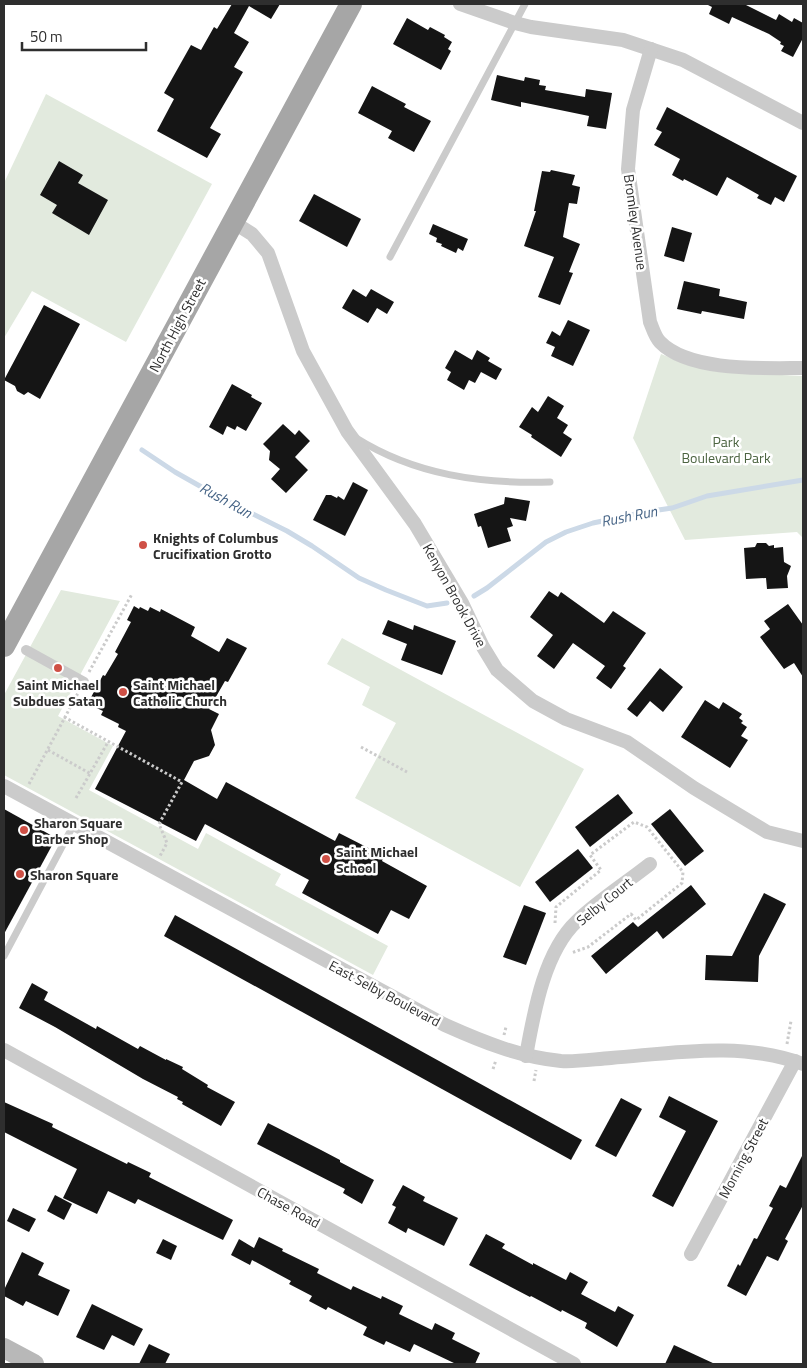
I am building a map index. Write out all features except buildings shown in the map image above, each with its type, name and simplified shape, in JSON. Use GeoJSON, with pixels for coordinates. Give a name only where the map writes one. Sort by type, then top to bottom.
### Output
{"type":"FeatureCollection","features":[{"type":"Feature","properties":{"kind":"main road","name":"North High Street"},"geometry":{"type":"LineString","coordinates":[[4,646],[351,4]]}},
{"type":"Feature","properties":{"kind":"main road"},"geometry":{"type":"LineString","coordinates":[[4,1348],[34,1364]]}},
{"type":"Feature","properties":{"kind":"street"},"geometry":{"type":"LineString","coordinates":[[460,4],[531,28],[623,40],[683,60],[803,123]]}},
{"type":"Feature","properties":{"kind":"street","name":"Bromley Avenue"},"geometry":{"type":"LineString","coordinates":[[651,49],[633,110],[628,169],[650,322],[655,336],[661,343],[672,350],[700,362],[739,367],[803,368]]}},
{"type":"Feature","properties":{"kind":"street","name":"Kenyon Brook Drive"},"geometry":{"type":"LineString","coordinates":[[233,222],[252,234],[268,253],[303,351],[347,432],[415,524],[462,603],[483,647],[498,670],[533,701],[566,719],[626,742],[694,788],[767,832],[803,841]]}},
{"type":"Feature","properties":{"kind":"street"},"geometry":{"type":"LineString","coordinates":[[26,650],[84,682]]}},
{"type":"Feature","properties":{"kind":"street","name":"East Selby Boulevard"},"geometry":{"type":"LineString","coordinates":[[4,786],[445,1025],[484,1042],[526,1056],[563,1061],[724,1049],[760,1053],[799,1063]]}},
{"type":"Feature","properties":{"kind":"street","name":"Selby Court"},"geometry":{"type":"LineString","coordinates":[[526,1056],[548,968],[561,940],[576,921],[650,864]]}},
{"type":"Feature","properties":{"kind":"street","name":"Chase Road"},"geometry":{"type":"LineString","coordinates":[[4,1050],[574,1364]]}},
{"type":"Feature","properties":{"kind":"street","name":"Morning Street"},"geometry":{"type":"LineString","coordinates":[[691,1254],[799,1063]]}},
{"type":"Feature","properties":{"kind":"lane"},"geometry":{"type":"LineString","coordinates":[[390,257],[525,4]]}},
{"type":"Feature","properties":{"kind":"lane"},"geometry":{"type":"LineString","coordinates":[[347,432],[395,460],[435,472],[512,483],[550,482]]}},
{"type":"Feature","properties":{"kind":"lane"},"geometry":{"type":"LineString","coordinates":[[4,956],[74,824]]}},
{"type":"Feature","properties":{"kind":"path"},"geometry":{"type":"LineString","coordinates":[[64,718],[182,782],[159,824],[168,843],[160,857]]}},
{"type":"Feature","properties":{"kind":"path"},"geometry":{"type":"LineString","coordinates":[[76,798],[108,742]]}},
{"type":"Feature","properties":{"kind":"path"},"geometry":{"type":"LineString","coordinates":[[361,747],[407,772]]}},
{"type":"Feature","properties":{"kind":"path"},"geometry":{"type":"LineString","coordinates":[[48,750],[91,774]]}},
{"type":"Feature","properties":{"kind":"path"},"geometry":{"type":"LineString","coordinates":[[786,1047],[791,1021]]}},
{"type":"Feature","properties":{"kind":"path"},"geometry":{"type":"LineString","coordinates":[[493,1069],[497,1057]]}},
{"type":"Feature","properties":{"kind":"green space"},"geometry":{"type":"Polygon","coordinates":[[[46,94],[212,184],[126,342],[32,291],[4,338],[4,183],[46,94]]]}},
{"type":"Feature","properties":{"kind":"green space","name":"Park Boulevard Park"},"geometry":{"type":"Polygon","coordinates":[[[661,354],[688,365],[740,373],[803,376],[803,538],[797,532],[685,540],[633,438],[661,354]]]}},
{"type":"Feature","properties":{"kind":"green space"},"geometry":{"type":"Polygon","coordinates":[[[61,590],[120,601],[58,716],[113,746],[89,790],[198,849],[206,833],[281,874],[275,885],[388,946],[373,975],[4,775],[4,695],[61,590]]]}},
{"type":"Feature","properties":{"kind":"green space"},"geometry":{"type":"Polygon","coordinates":[[[342,638],[584,769],[520,887],[355,798],[396,723],[362,705],[370,687],[327,664],[342,638]]]}},
{"type":"Feature","properties":{"kind":"waterway","name":"Rush Run"},"geometry":{"type":"LineString","coordinates":[[142,450],[175,472],[221,498],[287,531],[359,578],[427,606],[447,603]]}},
{"type":"Feature","properties":{"kind":"waterway","name":"Rush Run"},"geometry":{"type":"LineString","coordinates":[[474,596],[546,542],[566,532],[593,523],[672,508],[707,496],[803,480]]}},
{"type":"Feature","properties":{"kind":"place","name":"Knights of Columbus Crucifixation Grotto"},"geometry":{"type":"Point","coordinates":[143,545]}},
{"type":"Feature","properties":{"kind":"place","name":"Saint Michael Subdues Satan"},"geometry":{"type":"Point","coordinates":[58,668]}},
{"type":"Feature","properties":{"kind":"place","name":"Saint Michael Catholic Church"},"geometry":{"type":"Point","coordinates":[123,692]}},
{"type":"Feature","properties":{"kind":"place","name":"Sharon Square Barber Shop"},"geometry":{"type":"Point","coordinates":[24,830]}},
{"type":"Feature","properties":{"kind":"place","name":"Saint Michael School"},"geometry":{"type":"Point","coordinates":[326,859]}},
{"type":"Feature","properties":{"kind":"place","name":"Sharon Square"},"geometry":{"type":"Point","coordinates":[20,874]}}]}
